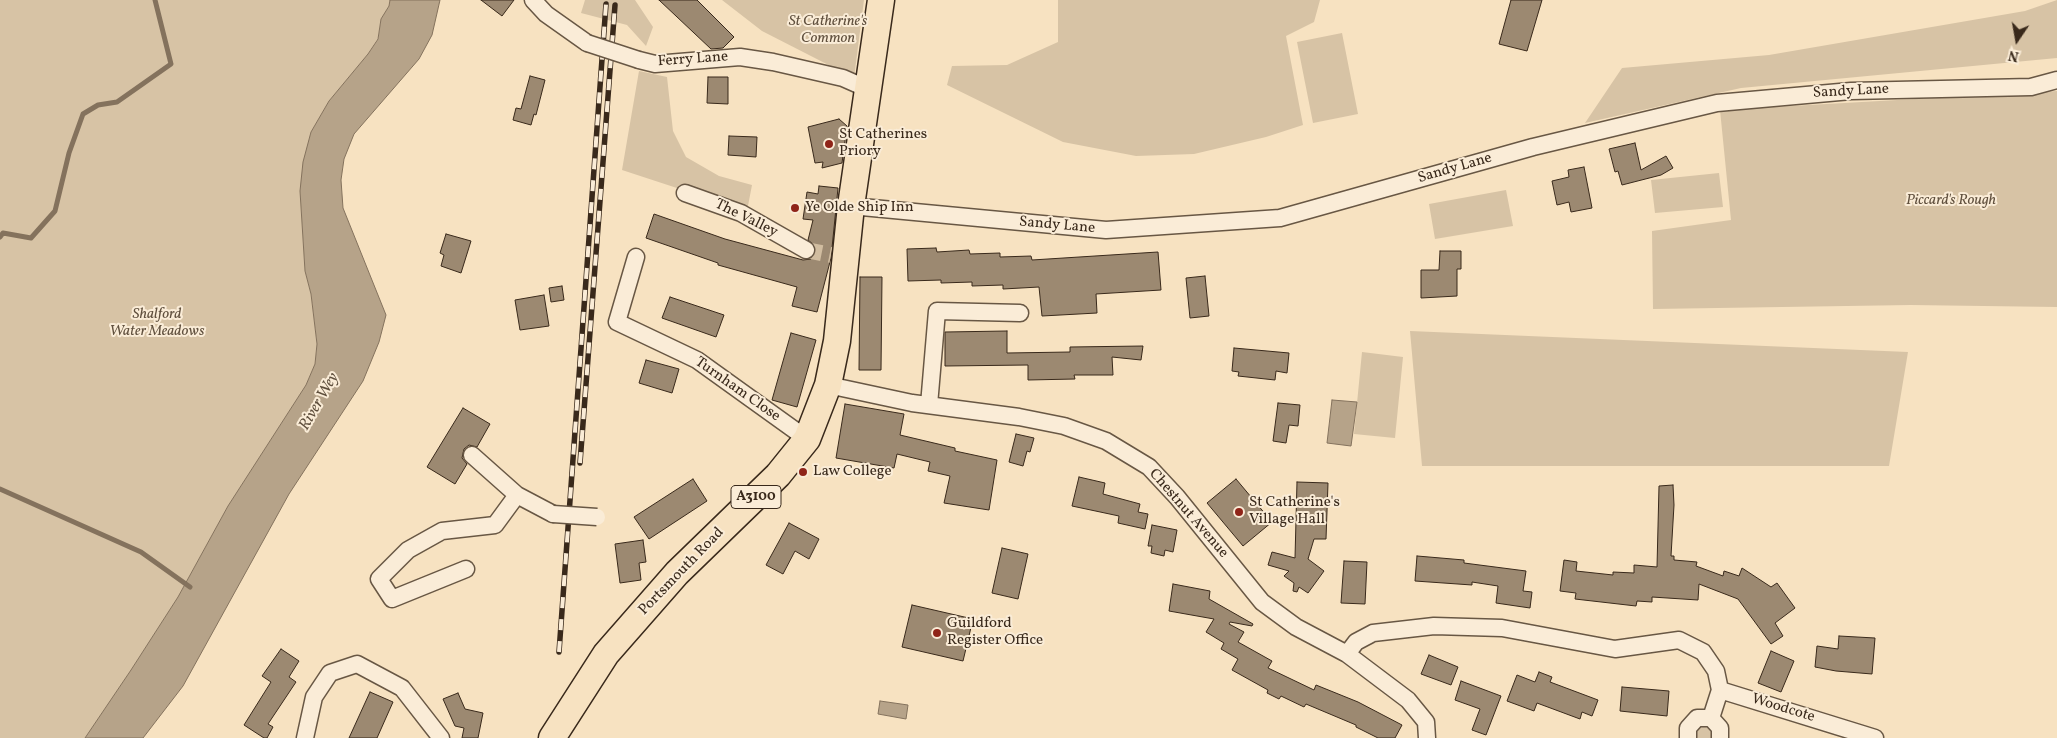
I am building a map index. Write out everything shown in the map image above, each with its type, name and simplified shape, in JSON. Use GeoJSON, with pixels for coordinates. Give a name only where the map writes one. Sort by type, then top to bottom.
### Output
{"type":"FeatureCollection","features":[{"type":"Feature","properties":{"kind":"main road","name":"A3100"},"geometry":{"type":"LineString","coordinates":[[851,206],[881,0]]}},
{"type":"Feature","properties":{"kind":"main road","name":"Portsmouth Road"},"geometry":{"type":"LineString","coordinates":[[552,738],[606,654],[678,573],[778,475],[807,439],[828,385],[837,341],[838,256],[851,206]]}},
{"type":"Feature","properties":{"kind":"street","name":"Ferry Lane"},"geometry":{"type":"LineString","coordinates":[[533,0],[546,14],[587,43],[639,60],[655,64],[740,57],[773,62],[843,78],[868,89]]}},
{"type":"Feature","properties":{"kind":"street","name":"Sandy Lane"},"geometry":{"type":"LineString","coordinates":[[851,206],[1106,230],[1280,218],[1533,147],[1717,103],[1851,90],[2031,87],[2057,80]]}},
{"type":"Feature","properties":{"kind":"street","name":"The Valley"},"geometry":{"type":"LineString","coordinates":[[684,193],[741,213],[806,250]]}},
{"type":"Feature","properties":{"kind":"street","name":"Turnham Close"},"geometry":{"type":"LineString","coordinates":[[636,257],[617,322],[696,360],[807,439]]}},
{"type":"Feature","properties":{"kind":"street"},"geometry":{"type":"LineString","coordinates":[[929,406],[937,311],[1020,313]]}},
{"type":"Feature","properties":{"kind":"street","name":"Chestnut Avenue"},"geometry":{"type":"LineString","coordinates":[[828,385],[929,406],[1064,426],[1106,441],[1149,467],[1262,602],[1296,627],[1347,654],[1408,700],[1426,722],[1427,738]]}},
{"type":"Feature","properties":{"kind":"street"},"geometry":{"type":"LineString","coordinates":[[472,455],[517,495],[553,514],[597,516]]}},
{"type":"Feature","properties":{"kind":"street"},"geometry":{"type":"LineString","coordinates":[[466,569],[392,599],[379,579],[408,550],[442,531],[495,525],[517,495]]}},
{"type":"Feature","properties":{"kind":"street"},"geometry":{"type":"LineString","coordinates":[[1347,654],[1356,642],[1373,634],[1434,626],[1502,628],[1615,649],[1679,640],[1703,652],[1716,671],[1720,690],[1711,718]]}},
{"type":"Feature","properties":{"kind":"street"},"geometry":{"type":"LineString","coordinates":[[304,738],[314,697],[330,672],[357,664],[402,688],[441,738]]}},
{"type":"Feature","properties":{"kind":"street","name":"Woodcote"},"geometry":{"type":"LineString","coordinates":[[1720,690],[1876,738]]}},
{"type":"Feature","properties":{"kind":"street"},"geometry":{"type":"LineString","coordinates":[[1688,738],[1688,728],[1697,718],[1711,718],[1720,728],[1720,738]]}},
{"type":"Feature","properties":{"kind":"green space","name":"Shalford Water Meadows"},"geometry":{"type":"Polygon","coordinates":[[[0,0],[390,0],[389,6],[381,19],[378,38],[368,54],[329,101],[311,132],[300,191],[305,271],[311,294],[317,344],[315,364],[306,385],[228,506],[178,597],[85,738],[0,738],[0,0]]]}},
{"type":"Feature","properties":{"kind":"green space"},"geometry":{"type":"Polygon","coordinates":[[[585,0],[635,0],[653,27],[646,46],[627,25],[581,13],[585,0]]]}},
{"type":"Feature","properties":{"kind":"green space","name":"St Catherine's Common"},"geometry":{"type":"Polygon","coordinates":[[[722,0],[864,0],[854,78],[762,31],[722,0]]]}},
{"type":"Feature","properties":{"kind":"green space"},"geometry":{"type":"Polygon","coordinates":[[[1058,0],[1320,0],[1314,22],[1286,36],[1303,125],[1266,137],[1194,154],[1136,156],[1063,142],[947,85],[952,66],[1007,65],[1058,42],[1058,0]]]}},
{"type":"Feature","properties":{"kind":"green space"},"geometry":{"type":"Polygon","coordinates":[[[2057,0],[2057,58],[1741,88],[1585,123],[1622,68],[1769,55],[2025,11],[2057,0]]]}},
{"type":"Feature","properties":{"kind":"green space"},"geometry":{"type":"Polygon","coordinates":[[[1342,33],[1358,114],[1313,123],[1297,42],[1342,33]]]}},
{"type":"Feature","properties":{"kind":"green space"},"geometry":{"type":"Polygon","coordinates":[[[639,71],[667,77],[673,131],[686,157],[719,176],[752,185],[747,211],[622,170],[639,71]]]}},
{"type":"Feature","properties":{"kind":"green space","name":"Piccard's Rough"},"geometry":{"type":"Polygon","coordinates":[[[2057,91],[2057,307],[1911,305],[1653,309],[1652,231],[1731,220],[1720,110],[2057,91]]]}},
{"type":"Feature","properties":{"kind":"green space"},"geometry":{"type":"Polygon","coordinates":[[[1719,173],[1723,207],[1655,213],[1651,180],[1719,173]]]}},
{"type":"Feature","properties":{"kind":"green space"},"geometry":{"type":"Polygon","coordinates":[[[1506,190],[1513,226],[1435,239],[1429,204],[1506,190]]]}},
{"type":"Feature","properties":{"kind":"green space"},"geometry":{"type":"Polygon","coordinates":[[[1410,331],[1908,352],[1889,466],[1422,466],[1410,331]]]}},
{"type":"Feature","properties":{"kind":"green space"},"geometry":{"type":"Polygon","coordinates":[[[1362,352],[1403,357],[1395,438],[1354,434],[1362,352]]]}},
{"type":"Feature","properties":{"kind":"green space"},"geometry":{"type":"Polygon","coordinates":[[[1706,725],[1712,729],[1713,738],[1695,738],[1695,732],[1700,726],[1706,725]]]}},
{"type":"Feature","properties":{"kind":"water","name":"River Wey"},"geometry":{"type":"Polygon","coordinates":[[[390,0],[440,0],[432,35],[419,59],[354,134],[344,159],[341,180],[343,208],[386,315],[379,342],[363,381],[289,494],[183,686],[143,738],[85,738],[178,597],[228,506],[306,385],[315,364],[317,344],[311,294],[305,271],[300,191],[303,162],[311,132],[329,101],[378,39],[381,19],[389,6],[390,0]]]}},
{"type":"Feature","properties":{"kind":"water"},"geometry":{"type":"Polygon","coordinates":[[[1332,400],[1357,402],[1351,446],[1327,443],[1332,400]]]}},
{"type":"Feature","properties":{"kind":"water"},"geometry":{"type":"Polygon","coordinates":[[[880,701],[908,705],[906,719],[878,714],[880,701]]]}},
{"type":"Feature","properties":{"kind":"building"},"geometry":{"type":"Polygon","coordinates":[[[481,0],[514,0],[502,16],[481,0]]]}},
{"type":"Feature","properties":{"kind":"building"},"geometry":{"type":"Polygon","coordinates":[[[659,0],[697,0],[734,37],[723,48],[711,49],[659,0]]]}},
{"type":"Feature","properties":{"kind":"building"},"geometry":{"type":"Polygon","coordinates":[[[1511,0],[1542,0],[1527,51],[1499,44],[1511,0]]]}},
{"type":"Feature","properties":{"kind":"building"},"geometry":{"type":"Polygon","coordinates":[[[530,76],[545,80],[536,115],[534,114],[531,125],[513,120],[516,108],[521,109],[530,76]]]}},
{"type":"Feature","properties":{"kind":"building"},"geometry":{"type":"Polygon","coordinates":[[[708,77],[728,77],[728,104],[707,103],[708,77]]]}},
{"type":"Feature","properties":{"kind":"building","name":"St Catherines Priory"},"geometry":{"type":"Polygon","coordinates":[[[839,119],[847,126],[842,163],[822,168],[823,162],[815,163],[808,127],[839,119]]]}},
{"type":"Feature","properties":{"kind":"building"},"geometry":{"type":"Polygon","coordinates":[[[729,136],[757,137],[756,157],[728,155],[729,136]]]}},
{"type":"Feature","properties":{"kind":"building"},"geometry":{"type":"Polygon","coordinates":[[[1635,143],[1641,170],[1666,156],[1673,168],[1661,175],[1622,185],[1618,171],[1615,172],[1609,149],[1635,143]]]}},
{"type":"Feature","properties":{"kind":"building"},"geometry":{"type":"Polygon","coordinates":[[[1584,167],[1592,208],[1571,212],[1569,202],[1557,205],[1552,181],[1569,177],[1568,170],[1584,167]]]}},
{"type":"Feature","properties":{"kind":"building"},"geometry":{"type":"Polygon","coordinates":[[[819,186],[838,188],[831,258],[817,312],[792,306],[797,287],[718,265],[718,263],[646,238],[654,214],[725,239],[803,260],[811,259],[816,250],[814,245],[808,240],[813,220],[803,219],[807,192],[818,194],[819,186]]]}},
{"type":"Feature","properties":{"kind":"building"},"geometry":{"type":"Polygon","coordinates":[[[446,234],[471,241],[461,273],[441,266],[444,255],[440,253],[446,234]]]}},
{"type":"Feature","properties":{"kind":"building"},"geometry":{"type":"Polygon","coordinates":[[[936,248],[937,252],[969,250],[970,254],[1000,253],[1000,257],[1031,256],[1032,260],[1158,252],[1161,290],[1096,294],[1097,313],[1042,316],[1039,287],[1003,289],[1003,285],[972,286],[972,282],[941,283],[941,280],[908,281],[907,249],[936,248]]]}},
{"type":"Feature","properties":{"kind":"building"},"geometry":{"type":"Polygon","coordinates":[[[1440,251],[1461,251],[1461,269],[1457,269],[1457,296],[1421,298],[1421,270],[1439,270],[1440,251]]]}},
{"type":"Feature","properties":{"kind":"building"},"geometry":{"type":"Polygon","coordinates":[[[1205,276],[1209,316],[1190,318],[1186,278],[1205,276]]]}},
{"type":"Feature","properties":{"kind":"building"},"geometry":{"type":"Polygon","coordinates":[[[860,277],[882,277],[881,370],[859,370],[860,277]]]}},
{"type":"Feature","properties":{"kind":"building"},"geometry":{"type":"Polygon","coordinates":[[[562,286],[564,300],[551,302],[549,288],[562,286]]]}},
{"type":"Feature","properties":{"kind":"building"},"geometry":{"type":"Polygon","coordinates":[[[544,295],[549,326],[520,330],[515,300],[544,295]]]}},
{"type":"Feature","properties":{"kind":"building"},"geometry":{"type":"Polygon","coordinates":[[[670,297],[724,315],[716,337],[662,318],[670,297]]]}},
{"type":"Feature","properties":{"kind":"building"},"geometry":{"type":"Polygon","coordinates":[[[1007,331],[1007,353],[1070,352],[1070,347],[1143,346],[1141,360],[1112,357],[1113,375],[1074,375],[1075,379],[1028,380],[1028,365],[945,366],[945,332],[1007,331]]]}},
{"type":"Feature","properties":{"kind":"building"},"geometry":{"type":"Polygon","coordinates":[[[791,333],[816,340],[797,407],[772,400],[791,333]]]}},
{"type":"Feature","properties":{"kind":"building"},"geometry":{"type":"Polygon","coordinates":[[[1234,348],[1289,353],[1287,373],[1276,371],[1275,380],[1238,376],[1239,372],[1232,371],[1234,348]]]}},
{"type":"Feature","properties":{"kind":"building"},"geometry":{"type":"Polygon","coordinates":[[[646,360],[679,369],[672,393],[639,383],[646,360]]]}},
{"type":"Feature","properties":{"kind":"building"},"geometry":{"type":"Polygon","coordinates":[[[1278,403],[1300,405],[1298,426],[1289,425],[1286,443],[1273,441],[1278,403]]]}},
{"type":"Feature","properties":{"kind":"building"},"geometry":{"type":"Polygon","coordinates":[[[845,404],[904,414],[900,435],[955,448],[955,451],[997,460],[989,510],[944,503],[950,476],[928,471],[930,462],[897,454],[894,468],[836,458],[845,404]]]}},
{"type":"Feature","properties":{"kind":"building"},"geometry":{"type":"Polygon","coordinates":[[[463,408],[490,424],[477,447],[469,445],[464,449],[462,458],[467,464],[455,484],[427,467],[463,408]]]}},
{"type":"Feature","properties":{"kind":"building"},"geometry":{"type":"Polygon","coordinates":[[[1016,434],[1034,438],[1030,452],[1027,451],[1023,466],[1009,462],[1016,434]]]}},
{"type":"Feature","properties":{"kind":"building"},"geometry":{"type":"Polygon","coordinates":[[[1079,477],[1105,483],[1103,494],[1140,504],[1138,512],[1148,514],[1145,529],[1118,523],[1119,516],[1072,506],[1079,477]]]}},
{"type":"Feature","properties":{"kind":"building"},"geometry":{"type":"Polygon","coordinates":[[[693,479],[707,501],[649,539],[634,517],[693,479]]]}},
{"type":"Feature","properties":{"kind":"building","name":"St Catherine's Village Hall"},"geometry":{"type":"Polygon","coordinates":[[[1236,479],[1272,522],[1243,546],[1207,503],[1236,479]]]}},
{"type":"Feature","properties":{"kind":"building"},"geometry":{"type":"Polygon","coordinates":[[[1297,482],[1328,483],[1326,539],[1314,539],[1308,559],[1324,571],[1308,593],[1299,587],[1297,592],[1293,591],[1294,583],[1284,576],[1289,571],[1268,565],[1272,552],[1295,558],[1297,482]]]}},
{"type":"Feature","properties":{"kind":"building"},"geometry":{"type":"Polygon","coordinates":[[[1673,485],[1674,505],[1671,556],[1674,556],[1674,560],[1697,562],[1696,566],[1723,576],[1724,571],[1739,576],[1742,568],[1771,587],[1777,583],[1795,608],[1775,623],[1783,636],[1771,644],[1738,599],[1699,584],[1698,600],[1652,597],[1652,602],[1637,601],[1636,606],[1575,599],[1576,593],[1560,591],[1564,560],[1577,562],[1576,571],[1613,575],[1613,572],[1634,573],[1634,565],[1657,567],[1659,486],[1673,485]]]}},
{"type":"Feature","properties":{"kind":"building"},"geometry":{"type":"Polygon","coordinates":[[[789,523],[819,539],[809,559],[795,551],[783,574],[766,565],[789,523]]]}},
{"type":"Feature","properties":{"kind":"building"},"geometry":{"type":"Polygon","coordinates":[[[1152,525],[1177,530],[1173,552],[1165,550],[1164,556],[1151,553],[1152,546],[1148,546],[1152,525]]]}},
{"type":"Feature","properties":{"kind":"building"},"geometry":{"type":"Polygon","coordinates":[[[643,540],[646,562],[639,563],[641,580],[620,583],[615,544],[643,540]]]}},
{"type":"Feature","properties":{"kind":"building"},"geometry":{"type":"Polygon","coordinates":[[[1002,548],[1028,554],[1018,599],[992,593],[1002,548]]]}},
{"type":"Feature","properties":{"kind":"building"},"geometry":{"type":"Polygon","coordinates":[[[1417,556],[1464,560],[1464,563],[1526,571],[1523,591],[1532,592],[1530,608],[1496,603],[1498,586],[1472,582],[1472,585],[1415,581],[1417,556]]]}},
{"type":"Feature","properties":{"kind":"building"},"geometry":{"type":"Polygon","coordinates":[[[1344,561],[1367,562],[1365,604],[1341,603],[1344,561]]]}},
{"type":"Feature","properties":{"kind":"building"},"geometry":{"type":"Polygon","coordinates":[[[1173,584],[1210,591],[1209,599],[1253,624],[1252,626],[1230,622],[1229,624],[1244,632],[1238,642],[1272,661],[1268,668],[1314,690],[1316,685],[1358,702],[1402,725],[1395,738],[1378,738],[1356,727],[1356,725],[1306,704],[1304,707],[1281,696],[1279,699],[1267,693],[1268,690],[1232,670],[1238,659],[1221,649],[1224,643],[1206,632],[1214,619],[1169,611],[1173,584]]]}},
{"type":"Feature","properties":{"kind":"building","name":"Guildford Register Office"},"geometry":{"type":"Polygon","coordinates":[[[912,605],[973,619],[963,661],[902,647],[912,605]]]}},
{"type":"Feature","properties":{"kind":"building"},"geometry":{"type":"Polygon","coordinates":[[[1839,636],[1875,638],[1872,674],[1815,667],[1817,646],[1838,649],[1839,636]]]}},
{"type":"Feature","properties":{"kind":"building"},"geometry":{"type":"Polygon","coordinates":[[[281,649],[299,661],[289,677],[296,682],[268,724],[273,727],[267,738],[264,738],[244,725],[271,682],[262,676],[281,649]]]}},
{"type":"Feature","properties":{"kind":"building"},"geometry":{"type":"Polygon","coordinates":[[[1771,651],[1794,661],[1781,692],[1758,683],[1771,651]]]}},
{"type":"Feature","properties":{"kind":"building"},"geometry":{"type":"Polygon","coordinates":[[[1429,655],[1458,667],[1451,685],[1421,674],[1429,655]]]}},
{"type":"Feature","properties":{"kind":"building"},"geometry":{"type":"Polygon","coordinates":[[[1539,672],[1552,677],[1550,682],[1598,700],[1592,716],[1582,712],[1580,719],[1537,703],[1534,711],[1507,701],[1517,675],[1535,682],[1539,672]]]}},
{"type":"Feature","properties":{"kind":"building"},"geometry":{"type":"Polygon","coordinates":[[[1461,681],[1501,696],[1486,735],[1472,730],[1480,709],[1455,700],[1461,681]]]}},
{"type":"Feature","properties":{"kind":"building"},"geometry":{"type":"Polygon","coordinates":[[[1622,687],[1669,691],[1667,716],[1620,711],[1622,687]]]}},
{"type":"Feature","properties":{"kind":"building"},"geometry":{"type":"Polygon","coordinates":[[[370,692],[393,702],[377,738],[349,738],[370,692]]]}},
{"type":"Feature","properties":{"kind":"building"},"geometry":{"type":"Polygon","coordinates":[[[458,693],[465,709],[483,713],[478,738],[462,738],[464,728],[455,726],[443,699],[458,693]]]}},
{"type":"Feature","properties":{"kind":"waterway"},"geometry":{"type":"LineString","coordinates":[[0,237],[3,233],[31,238],[55,211],[69,153],[83,114],[98,105],[117,102],[171,64],[155,0]]}},
{"type":"Feature","properties":{"kind":"waterway"},"geometry":{"type":"LineString","coordinates":[[0,489],[141,552],[190,587]]}},
{"type":"Feature","properties":{"kind":"tunnel"},"geometry":{"type":"LineString","coordinates":[[806,250],[831,255]]}},
{"type":"Feature","properties":{"kind":"railway"},"geometry":{"type":"LineString","coordinates":[[559,652],[606,4]]}},
{"type":"Feature","properties":{"kind":"railway"},"geometry":{"type":"LineString","coordinates":[[580,463],[615,5]]}},
{"type":"Feature","properties":{"kind":"place","name":"St Catherines Priory"},"geometry":{"type":"Point","coordinates":[829,144]}},
{"type":"Feature","properties":{"kind":"place","name":"Ye Olde Ship Inn"},"geometry":{"type":"Point","coordinates":[795,208]}},
{"type":"Feature","properties":{"kind":"place","name":"Law College"},"geometry":{"type":"Point","coordinates":[803,472]}},
{"type":"Feature","properties":{"kind":"place","name":"St Catherine's Village Hall"},"geometry":{"type":"Point","coordinates":[1239,512]}},
{"type":"Feature","properties":{"kind":"place","name":"Guildford Register Office"},"geometry":{"type":"Point","coordinates":[937,633]}}]}
